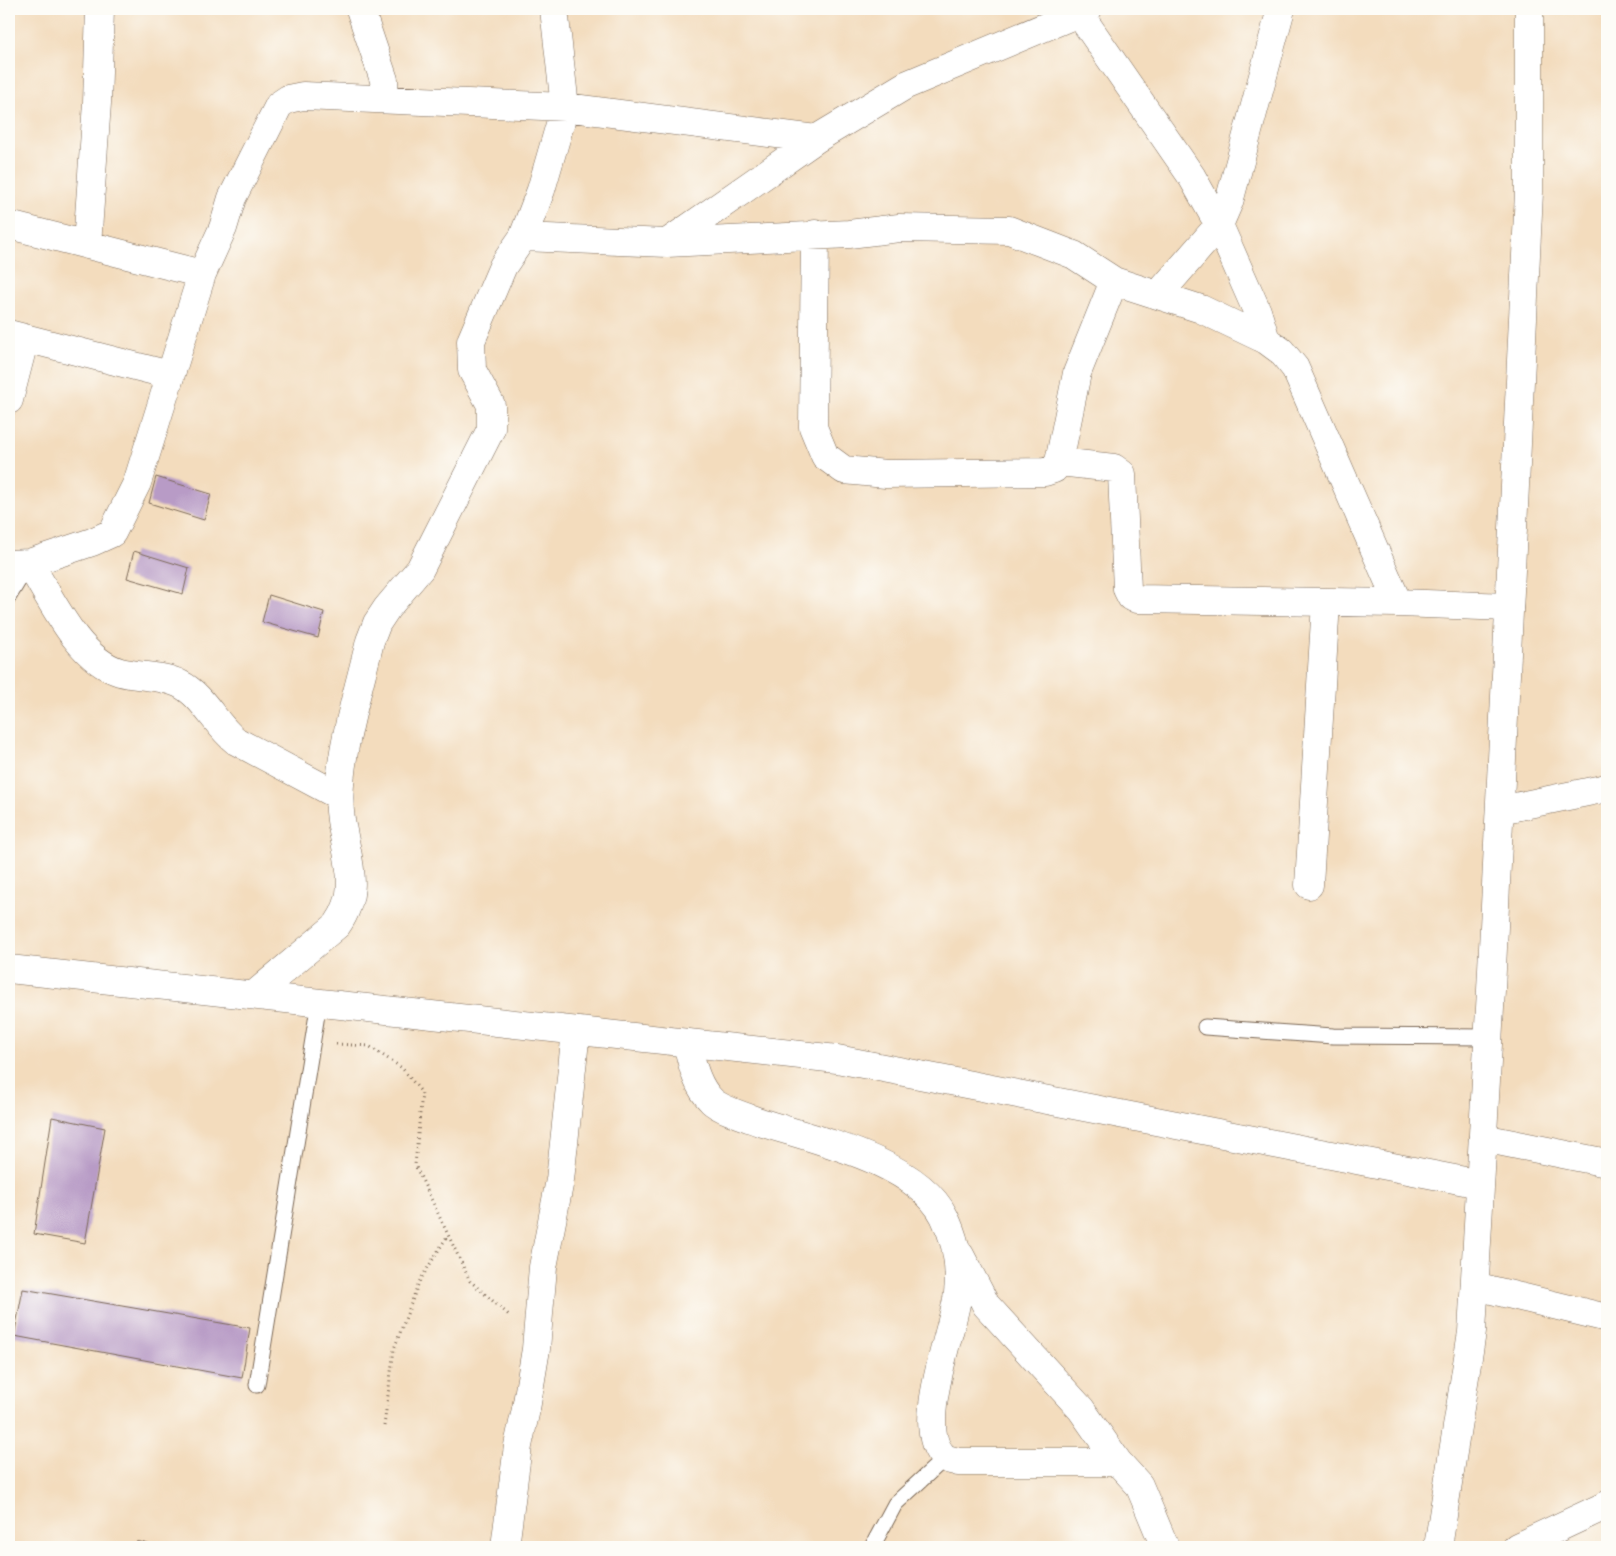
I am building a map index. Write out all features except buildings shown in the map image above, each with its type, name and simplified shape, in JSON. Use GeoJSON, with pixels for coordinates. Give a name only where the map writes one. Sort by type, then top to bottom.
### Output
{"type":"FeatureCollection","features":[{"type":"Feature","properties":{"kind":"street"},"geometry":{"type":"LineString","coordinates":[[87,245],[97,103],[100,9]]}},
{"type":"Feature","properties":{"kind":"street"},"geometry":{"type":"LineString","coordinates":[[360,9],[384,80],[386,98]]}},
{"type":"Feature","properties":{"kind":"street"},"geometry":{"type":"LineString","coordinates":[[254,996],[336,925],[346,913],[351,897],[350,867],[341,820],[339,796],[341,770],[370,641],[377,623],[420,569],[492,429],[492,405],[472,370],[471,341],[503,266],[523,237],[541,190],[564,107],[554,9]]}},
{"type":"Feature","properties":{"kind":"street"},"geometry":{"type":"LineString","coordinates":[[1158,295],[1218,225],[1229,202],[1280,9]]}},
{"type":"Feature","properties":{"kind":"street"},"geometry":{"type":"LineString","coordinates":[[1438,1547],[1472,1332],[1475,1286],[1489,1037],[1529,192],[1529,9]]}},
{"type":"Feature","properties":{"kind":"street"},"geometry":{"type":"LineString","coordinates":[[667,244],[816,139],[906,85],[1080,10],[1192,178],[1218,225],[1257,311],[1266,340]]}},
{"type":"Feature","properties":{"kind":"street"},"geometry":{"type":"LineString","coordinates":[[339,796],[236,741],[223,730],[192,692],[179,683],[119,672],[100,662],[86,650],[19,564],[92,542],[112,532],[137,483],[202,274],[223,228],[232,198],[279,105],[288,99],[303,96],[564,107],[816,139]]}},
{"type":"Feature","properties":{"kind":"street"},"geometry":{"type":"LineString","coordinates":[[9,224],[202,274]]}},
{"type":"Feature","properties":{"kind":"street"},"geometry":{"type":"LineString","coordinates":[[523,237],[667,244],[815,234],[849,234],[899,228],[1009,230],[1074,255],[1114,281],[1201,310],[1266,340],[1282,351],[1295,368],[1398,603]]}},
{"type":"Feature","properties":{"kind":"street"},"geometry":{"type":"LineString","coordinates":[[815,234],[813,427],[825,456],[844,470],[886,474],[1045,472],[1054,469],[1059,462],[1077,373],[1114,281]]}},
{"type":"Feature","properties":{"kind":"street"},"geometry":{"type":"LineString","coordinates":[[9,400],[17,336],[170,375]]}},
{"type":"Feature","properties":{"kind":"street"},"geometry":{"type":"LineString","coordinates":[[1059,462],[1114,468],[1122,474],[1127,589],[1131,597],[1137,599],[1398,603],[1510,607]]}},
{"type":"Feature","properties":{"kind":"street"},"geometry":{"type":"LineString","coordinates":[[1309,885],[1326,602]]}},
{"type":"Feature","properties":{"kind":"street"},"geometry":{"type":"LineString","coordinates":[[1500,810],[1607,788]]}},
{"type":"Feature","properties":{"kind":"street"},"geometry":{"type":"LineString","coordinates":[[9,968],[837,1059],[1480,1184]]}},
{"type":"Feature","properties":{"kind":"street"},"geometry":{"type":"LineString","coordinates":[[505,1547],[518,1446],[526,1409],[536,1338],[543,1267],[560,1180],[576,1031]]}},
{"type":"Feature","properties":{"kind":"street"},"geometry":{"type":"LineString","coordinates":[[687,1043],[697,1080],[712,1102],[750,1118],[870,1157],[895,1170],[937,1202],[950,1227],[958,1251],[986,1306],[1081,1409],[1118,1462],[1139,1485],[1165,1547]]}},
{"type":"Feature","properties":{"kind":"street"},"geometry":{"type":"LineString","coordinates":[[1483,1138],[1607,1163]]}},
{"type":"Feature","properties":{"kind":"street"},"geometry":{"type":"LineString","coordinates":[[958,1251],[958,1293],[938,1370],[932,1422],[935,1447],[944,1458],[958,1462],[1118,1462]]}},
{"type":"Feature","properties":{"kind":"street"},"geometry":{"type":"LineString","coordinates":[[1475,1286],[1607,1318]]}},
{"type":"Feature","properties":{"kind":"street"},"geometry":{"type":"LineString","coordinates":[[1518,1547],[1607,1505]]}},
{"type":"Feature","properties":{"kind":"lane"},"geometry":{"type":"LineString","coordinates":[[9,596],[19,564]]}},
{"type":"Feature","properties":{"kind":"lane"},"geometry":{"type":"LineString","coordinates":[[257,1385],[319,1002]]}},
{"type":"Feature","properties":{"kind":"lane"},"geometry":{"type":"LineString","coordinates":[[1204,1027],[1333,1036],[1489,1037]]}},
{"type":"Feature","properties":{"kind":"lane"},"geometry":{"type":"LineString","coordinates":[[872,1547],[895,1504],[944,1458]]}},
{"type":"Feature","properties":{"kind":"path"},"geometry":{"type":"LineString","coordinates":[[319,1002],[336,1045],[369,1046],[402,1068],[422,1093],[416,1165],[448,1234],[470,1281],[536,1338]]}},
{"type":"Feature","properties":{"kind":"path"},"geometry":{"type":"LineString","coordinates":[[384,1426],[394,1349],[419,1282],[448,1234]]}}]}
